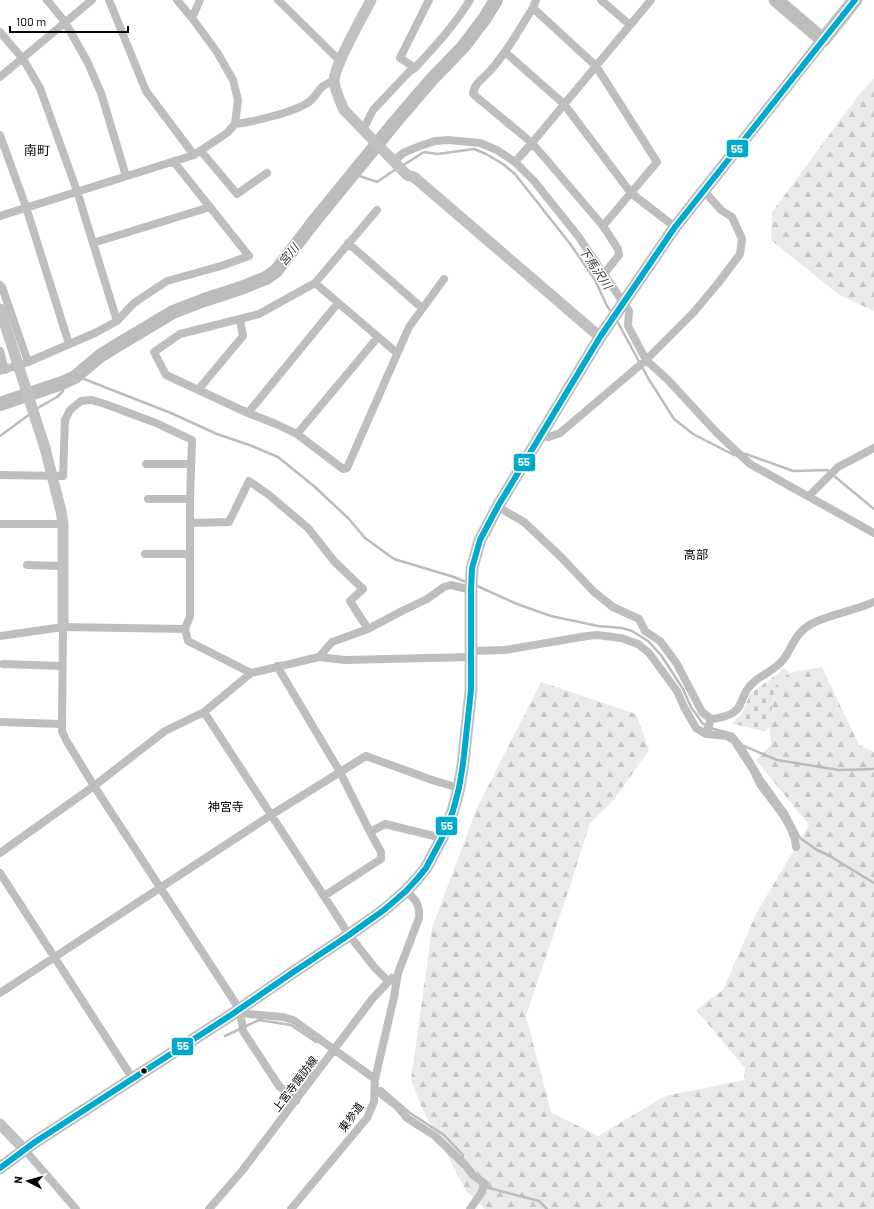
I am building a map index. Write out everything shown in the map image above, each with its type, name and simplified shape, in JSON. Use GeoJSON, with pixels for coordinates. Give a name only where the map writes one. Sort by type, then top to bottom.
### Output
{"type":"FeatureCollection","features":[{"type":"Feature","properties":{"kind":"highway"},"geometry":{"type":"LineString","coordinates":[[776,0],[823,40],[855,0]]}},
{"type":"Feature","properties":{"kind":"main road"},"geometry":{"type":"LineString","coordinates":[[0,1168],[24,1149],[240,1010],[384,910],[406,891],[426,868],[442,838],[453,811],[459,788],[469,704],[471,586],[474,560],[480,540],[498,506],[609,323],[675,227],[823,40]]}},
{"type":"Feature","properties":{"kind":"street"},"geometry":{"type":"LineString","coordinates":[[47,0],[65,22],[87,61],[101,93],[126,176]]}},
{"type":"Feature","properties":{"kind":"street"},"geometry":{"type":"LineString","coordinates":[[0,77],[92,0]]}},
{"type":"Feature","properties":{"kind":"street"},"geometry":{"type":"LineString","coordinates":[[109,0],[146,90],[198,153],[237,194],[267,173]]}},
{"type":"Feature","properties":{"kind":"street"},"geometry":{"type":"LineString","coordinates":[[0,216],[174,162],[198,153],[226,133],[235,124],[238,100],[233,80],[217,52],[177,0]]}},
{"type":"Feature","properties":{"kind":"street"},"geometry":{"type":"LineString","coordinates":[[192,18],[200,0]]}},
{"type":"Feature","properties":{"kind":"street"},"geometry":{"type":"LineString","coordinates":[[278,0],[340,61]]}},
{"type":"Feature","properties":{"kind":"street"},"geometry":{"type":"LineString","coordinates":[[371,0],[340,61],[334,80],[339,99],[344,110],[407,175],[414,178],[600,337]]}},
{"type":"Feature","properties":{"kind":"street"},"geometry":{"type":"LineString","coordinates":[[415,68],[400,58],[429,0]]}},
{"type":"Feature","properties":{"kind":"street"},"geometry":{"type":"LineString","coordinates":[[365,132],[373,110],[446,35],[470,0]]}},
{"type":"Feature","properties":{"kind":"street"},"geometry":{"type":"LineString","coordinates":[[601,0],[630,25]]}},
{"type":"Feature","properties":{"kind":"street"},"geometry":{"type":"LineString","coordinates":[[515,162],[651,0]]}},
{"type":"Feature","properties":{"kind":"street"},"geometry":{"type":"LineString","coordinates":[[603,226],[658,162],[596,66],[534,4],[505,52],[494,67],[474,87],[473,94],[532,143],[603,226],[618,249],[619,255],[604,274]]}},
{"type":"Feature","properties":{"kind":"street"},"geometry":{"type":"LineString","coordinates":[[0,32],[23,59],[40,88],[77,191],[117,321]]}},
{"type":"Feature","properties":{"kind":"street"},"geometry":{"type":"LineString","coordinates":[[505,52],[564,104],[631,193],[675,227]]}},
{"type":"Feature","properties":{"kind":"street"},"geometry":{"type":"LineString","coordinates":[[235,124],[248,123],[304,105],[309,102],[323,87],[334,80]]}},
{"type":"Feature","properties":{"kind":"street"},"geometry":{"type":"LineString","coordinates":[[0,134],[26,208],[69,344]]}},
{"type":"Feature","properties":{"kind":"street"},"geometry":{"type":"LineString","coordinates":[[395,164],[403,153],[435,141],[448,140],[480,143],[497,150],[515,162],[534,181],[573,230],[604,274],[620,308],[629,311],[628,326],[642,363],[668,380],[717,433],[750,464],[874,533]]}},
{"type":"Feature","properties":{"kind":"street"},"geometry":{"type":"LineString","coordinates":[[0,351],[2,371],[28,362],[95,333],[117,321],[134,304],[167,281],[221,266],[249,256],[174,162]]}},
{"type":"Feature","properties":{"kind":"street"},"geometry":{"type":"LineString","coordinates":[[540,436],[549,437],[560,433],[642,363],[694,312],[740,254],[742,238],[732,217],[721,210],[704,191]]}},
{"type":"Feature","properties":{"kind":"street"},"geometry":{"type":"LineString","coordinates":[[93,243],[210,207]]}},
{"type":"Feature","properties":{"kind":"street"},"geometry":{"type":"LineString","coordinates":[[377,210],[315,283],[259,314],[180,334],[154,352],[166,375],[297,434],[342,469],[347,468],[408,327],[444,280]]}},
{"type":"Feature","properties":{"kind":"street"},"geometry":{"type":"LineString","coordinates":[[348,243],[422,308]]}},
{"type":"Feature","properties":{"kind":"street"},"geometry":{"type":"LineString","coordinates":[[315,283],[398,353]]}},
{"type":"Feature","properties":{"kind":"street"},"geometry":{"type":"LineString","coordinates":[[0,285],[28,362]]}},
{"type":"Feature","properties":{"kind":"street"},"geometry":{"type":"LineString","coordinates":[[248,413],[338,303]]}},
{"type":"Feature","properties":{"kind":"street"},"geometry":{"type":"LineString","coordinates":[[0,309],[45,448],[63,524],[62,731],[94,786],[240,1010],[243,1031],[279,1086],[296,1101]]}},
{"type":"Feature","properties":{"kind":"street"},"geometry":{"type":"LineString","coordinates":[[198,390],[243,336],[240,319]]}},
{"type":"Feature","properties":{"kind":"street"},"geometry":{"type":"LineString","coordinates":[[297,434],[378,337]]}},
{"type":"Feature","properties":{"kind":"street"},"geometry":{"type":"LineString","coordinates":[[0,475],[63,476],[65,420],[70,410],[81,402],[92,400],[156,423],[192,440],[189,554],[190,616],[186,629],[188,641],[251,672]]}},
{"type":"Feature","properties":{"kind":"street"},"geometry":{"type":"LineString","coordinates":[[809,496],[838,467],[874,448]]}},
{"type":"Feature","properties":{"kind":"street"},"geometry":{"type":"LineString","coordinates":[[146,464],[191,464]]}},
{"type":"Feature","properties":{"kind":"street"},"geometry":{"type":"LineString","coordinates":[[190,523],[229,522],[250,481],[308,528],[334,561],[363,589],[350,601],[368,629]]}},
{"type":"Feature","properties":{"kind":"street"},"geometry":{"type":"LineString","coordinates":[[148,499],[190,499]]}},
{"type":"Feature","properties":{"kind":"street"},"geometry":{"type":"LineString","coordinates":[[498,506],[524,522],[562,558],[594,592],[613,607],[639,619],[642,637],[649,653],[678,690],[687,713],[696,728],[709,727],[734,740],[754,771],[760,784],[784,816],[791,829],[796,848]]}},
{"type":"Feature","properties":{"kind":"street"},"geometry":{"type":"LineString","coordinates":[[0,524],[63,524]]}},
{"type":"Feature","properties":{"kind":"street"},"geometry":{"type":"LineString","coordinates":[[145,554],[189,554]]}},
{"type":"Feature","properties":{"kind":"street"},"geometry":{"type":"LineString","coordinates":[[27,565],[62,566]]}},
{"type":"Feature","properties":{"kind":"street"},"geometry":{"type":"LineString","coordinates":[[318,657],[332,642],[368,629],[427,599],[444,587],[451,585],[471,586]]}},
{"type":"Feature","properties":{"kind":"street"},"geometry":{"type":"LineString","coordinates":[[709,727],[721,718],[733,713],[739,706],[744,694],[754,682],[774,669],[784,660],[793,642],[800,633],[810,625],[874,602]]}},
{"type":"Feature","properties":{"kind":"street"},"geometry":{"type":"LineString","coordinates":[[0,636],[63,627],[186,629]]}},
{"type":"Feature","properties":{"kind":"street"},"geometry":{"type":"LineString","coordinates":[[0,853],[94,786],[165,731],[204,712],[251,672],[318,657],[345,660],[471,654],[597,635],[621,638],[642,637],[660,641],[666,649],[677,664],[709,727]]}},
{"type":"Feature","properties":{"kind":"street"},"geometry":{"type":"LineString","coordinates":[[3,664],[62,666]]}},
{"type":"Feature","properties":{"kind":"street"},"geometry":{"type":"LineString","coordinates":[[277,666],[340,772],[381,852],[381,859],[324,896]]}},
{"type":"Feature","properties":{"kind":"street"},"geometry":{"type":"LineString","coordinates":[[204,712],[348,935],[375,968],[388,981]]}},
{"type":"Feature","properties":{"kind":"street"},"geometry":{"type":"LineString","coordinates":[[0,722],[62,724]]}},
{"type":"Feature","properties":{"kind":"street"},"geometry":{"type":"LineString","coordinates":[[0,993],[271,815],[366,756],[432,780],[459,788]]}},
{"type":"Feature","properties":{"kind":"street"},"geometry":{"type":"LineString","coordinates":[[370,832],[385,824],[442,838]]}},
{"type":"Feature","properties":{"kind":"street"},"geometry":{"type":"LineString","coordinates":[[0,873],[133,1079]]}},
{"type":"Feature","properties":{"kind":"street","name":"東参道"},"geometry":{"type":"LineString","coordinates":[[291,1209],[367,1118],[374,1102],[375,1079],[398,973],[419,918],[420,908],[416,901],[406,891]]}},
{"type":"Feature","properties":{"kind":"street","name":"上宮寺諏訪線"},"geometry":{"type":"LineString","coordinates":[[209,1209],[242,1170],[296,1101],[373,998],[388,981],[398,973]]}},
{"type":"Feature","properties":{"kind":"street"},"geometry":{"type":"LineString","coordinates":[[240,1010],[248,1014],[283,1017],[293,1020],[375,1079]]}},
{"type":"Feature","properties":{"kind":"street"},"geometry":{"type":"LineString","coordinates":[[375,1090],[397,1106],[407,1118],[435,1136],[465,1165],[473,1175],[484,1183],[480,1197],[470,1209]]}},
{"type":"Feature","properties":{"kind":"street"},"geometry":{"type":"LineString","coordinates":[[0,1124],[34,1159],[76,1209]]}},
{"type":"Feature","properties":{"kind":"green space"},"geometry":{"type":"Polygon","coordinates":[[[874,78],[874,311],[838,294],[771,240],[772,212],[858,96],[874,78]]]}},
{"type":"Feature","properties":{"kind":"green space"},"geometry":{"type":"Polygon","coordinates":[[[784,667],[789,673],[774,687],[770,727],[764,731],[733,724],[733,722],[742,714],[750,694],[779,673],[784,667]]]}},
{"type":"Feature","properties":{"kind":"green space"},"geometry":{"type":"Polygon","coordinates":[[[822,667],[859,745],[874,752],[874,1209],[485,1209],[467,1192],[423,1110],[411,1080],[432,928],[477,808],[541,682],[636,714],[649,750],[613,801],[590,823],[526,1016],[551,1112],[598,1136],[665,1096],[744,1080],[745,1068],[696,1010],[723,990],[757,912],[809,825],[756,760],[771,745],[770,727],[774,687],[789,673],[822,667]]]}},
{"type":"Feature","properties":{"kind":"waterway","name":"宮川"},"geometry":{"type":"LineString","coordinates":[[0,404],[62,383],[75,377],[100,356],[173,312],[241,288],[266,278],[276,271],[316,219],[396,121],[432,79],[463,47],[485,18],[496,0]]}},
{"type":"Feature","properties":{"kind":"waterway","name":"下馬沢川"},"geometry":{"type":"LineString","coordinates":[[402,166],[424,152],[438,154],[474,149],[503,164],[515,174],[571,245],[595,280],[607,306],[612,313]]}},
{"type":"Feature","properties":{"kind":"waterway","name":"下馬沢川"},"geometry":{"type":"LineString","coordinates":[[354,174],[377,182],[396,169]]}},
{"type":"Feature","properties":{"kind":"waterway","name":"下馬沢川"},"geometry":{"type":"LineString","coordinates":[[616,319],[648,378],[674,419],[693,434],[734,455],[737,455]]}},
{"type":"Feature","properties":{"kind":"waterway"},"geometry":{"type":"LineString","coordinates":[[80,373],[84,379],[171,413],[217,434],[278,457],[315,487],[349,519],[365,538],[394,559],[454,577],[468,583]]}},
{"type":"Feature","properties":{"kind":"waterway"},"geometry":{"type":"LineString","coordinates":[[36,409],[57,397],[63,391],[62,383]]}},
{"type":"Feature","properties":{"kind":"waterway"},"geometry":{"type":"LineString","coordinates":[[0,436],[30,414]]}},
{"type":"Feature","properties":{"kind":"waterway","name":"下馬沢川"},"geometry":{"type":"LineString","coordinates":[[742,454],[746,454],[793,471],[827,470],[874,509]]}},
{"type":"Feature","properties":{"kind":"waterway"},"geometry":{"type":"LineString","coordinates":[[475,585],[517,604],[551,616],[598,626],[622,628],[632,631],[648,641],[661,655],[683,689],[691,707],[703,724],[714,729],[733,734],[743,746],[762,778],[787,813],[800,838],[817,850],[874,883]]}},
{"type":"Feature","properties":{"kind":"waterway"},"geometry":{"type":"LineString","coordinates":[[744,746],[777,760],[839,770],[874,769]]}},
{"type":"Feature","properties":{"kind":"waterway"},"geometry":{"type":"LineString","coordinates":[[225,1036],[259,1020],[291,1025],[316,1042]]}},
{"type":"Feature","properties":{"kind":"waterway"},"geometry":{"type":"LineString","coordinates":[[381,1088],[410,1113],[444,1135],[463,1155],[462,1161]]}},
{"type":"Feature","properties":{"kind":"waterway"},"geometry":{"type":"LineString","coordinates":[[485,1187],[539,1201],[547,1209]]}},
{"type":"Feature","properties":{"kind":"transit line","name":"55"},"geometry":{"type":"LineString","coordinates":[[0,1168],[35,1142],[231,1015],[349,935],[384,910],[406,891],[426,868],[442,838],[453,811],[463,764],[471,690],[472,568],[480,540],[498,506],[600,337],[675,227],[855,0]]}},
{"type":"Feature","properties":{"kind":"district","name":"南町"},"geometry":{"type":"Point","coordinates":[37,150]}},
{"type":"Feature","properties":{"kind":"district","name":"高部"},"geometry":{"type":"Point","coordinates":[696,555]}},
{"type":"Feature","properties":{"kind":"district","name":"神宮寺"},"geometry":{"type":"Point","coordinates":[226,807]}}]}
